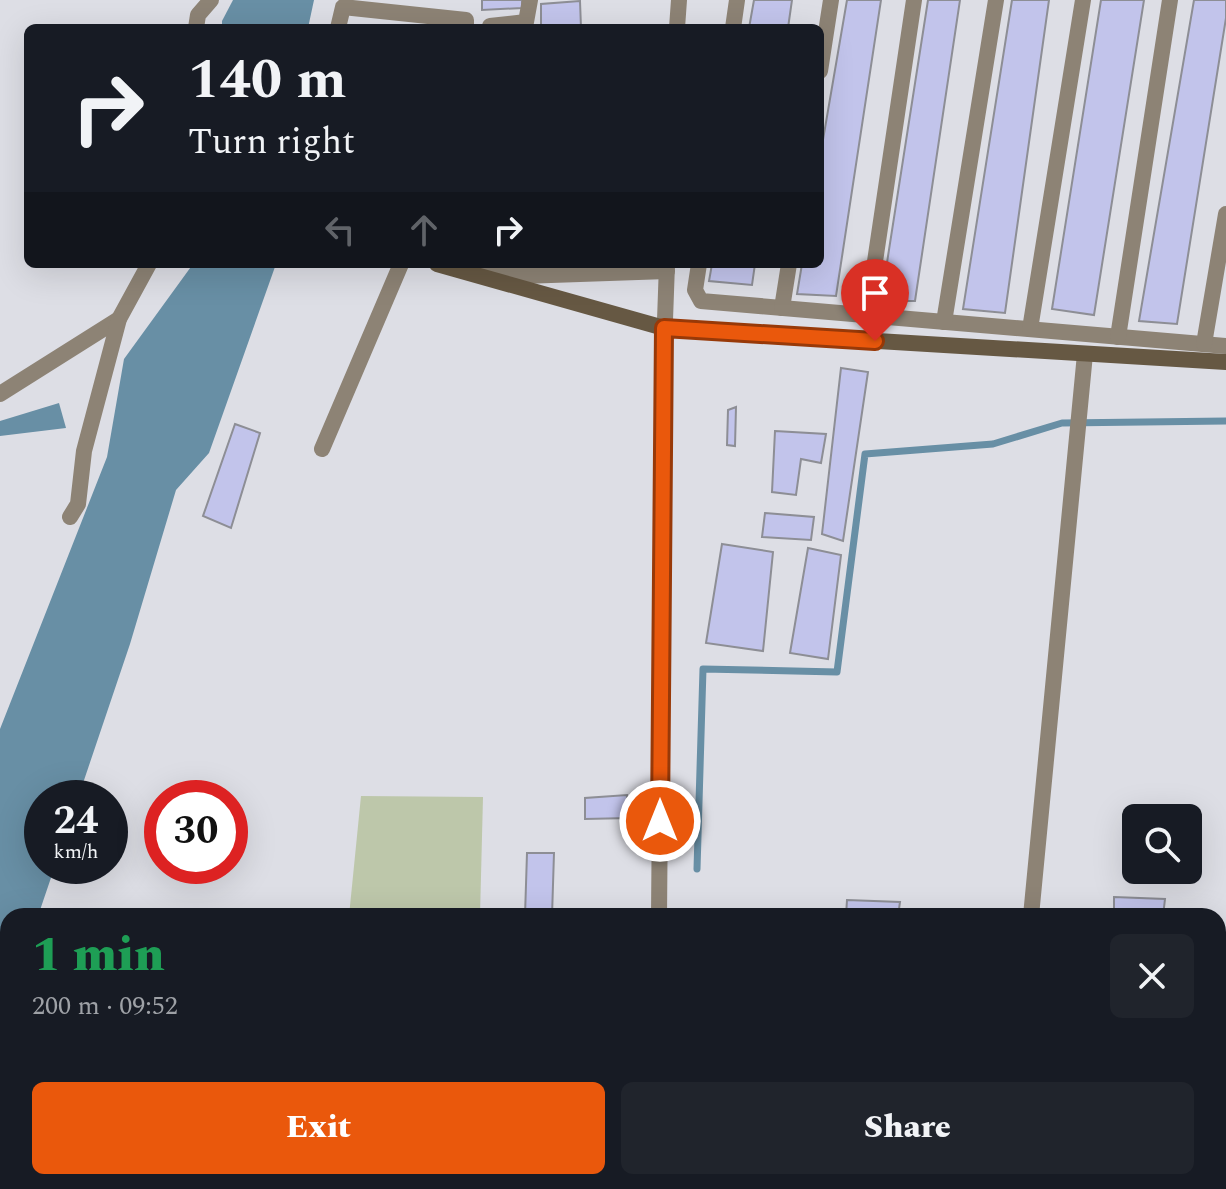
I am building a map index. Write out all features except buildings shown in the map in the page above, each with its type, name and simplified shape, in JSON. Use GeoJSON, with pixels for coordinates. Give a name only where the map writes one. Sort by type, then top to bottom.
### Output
{"type":"FeatureCollection","features":[{"type":"Feature","properties":{"kind":"street"},"geometry":{"type":"LineString","coordinates":[[197,24],[198,15],[211,0]]}},
{"type":"Feature","properties":{"kind":"street"},"geometry":{"type":"LineString","coordinates":[[508,24],[526,22],[530,0]]}},
{"type":"Feature","properties":{"kind":"street"},"geometry":{"type":"LineString","coordinates":[[677,24],[679,0]]}},
{"type":"Feature","properties":{"kind":"street"},"geometry":{"type":"LineString","coordinates":[[734,24],[737,0]]}},
{"type":"Feature","properties":{"kind":"street"},"geometry":{"type":"LineString","coordinates":[[824,45],[831,0]]}},
{"type":"Feature","properties":{"kind":"street"},"geometry":{"type":"LineString","coordinates":[[867,315],[914,0]]}},
{"type":"Feature","properties":{"kind":"street"},"geometry":{"type":"LineString","coordinates":[[944,322],[996,0]]}},
{"type":"Feature","properties":{"kind":"street"},"geometry":{"type":"LineString","coordinates":[[1030,329],[1083,0]]}},
{"type":"Feature","properties":{"kind":"street"},"geometry":{"type":"LineString","coordinates":[[1118,337],[1170,0]]}},
{"type":"Feature","properties":{"kind":"street"},"geometry":{"type":"LineString","coordinates":[[339,24],[343,7],[466,20],[466,24]]}},
{"type":"Feature","properties":{"kind":"street"},"geometry":{"type":"LineString","coordinates":[[1204,344],[1226,214]]}},
{"type":"Feature","properties":{"kind":"street"},"geometry":{"type":"LineString","coordinates":[[70,517],[78,504],[84,451],[119,319],[147,268]]}},
{"type":"Feature","properties":{"kind":"street"},"geometry":{"type":"LineString","coordinates":[[322,449],[399,268]]}},
{"type":"Feature","properties":{"kind":"street"},"geometry":{"type":"LineString","coordinates":[[489,268],[522,276],[667,268],[659,908]]}},
{"type":"Feature","properties":{"kind":"street"},"geometry":{"type":"LineString","coordinates":[[489,268],[664,328],[1226,362]]}},
{"type":"Feature","properties":{"kind":"street"},"geometry":{"type":"LineString","coordinates":[[698,268],[695,290],[701,301],[1226,346]]}},
{"type":"Feature","properties":{"kind":"street"},"geometry":{"type":"LineString","coordinates":[[782,308],[788,268]]}},
{"type":"Feature","properties":{"kind":"street"},"geometry":{"type":"LineString","coordinates":[[0,394],[119,319]]}},
{"type":"Feature","properties":{"kind":"street"},"geometry":{"type":"LineString","coordinates":[[1032,908],[1085,354]]}},
{"type":"Feature","properties":{"kind":"green space"},"geometry":{"type":"Polygon","coordinates":[[[361,796],[483,797],[480,908],[350,908],[361,796]]]}},
{"type":"Feature","properties":{"kind":"water"},"geometry":{"type":"Polygon","coordinates":[[[233,0],[314,0],[309,24],[222,24],[233,0]]]}},
{"type":"Feature","properties":{"kind":"water"},"geometry":{"type":"Polygon","coordinates":[[[190,268],[275,268],[209,453],[176,490],[130,644],[84,780],[24,780],[24,884],[49,884],[41,908],[0,908],[0,729],[107,457],[124,359],[190,268]]]}},
{"type":"Feature","properties":{"kind":"water"},"geometry":{"type":"Polygon","coordinates":[[[59,403],[66,428],[0,436],[0,421],[59,403]]]}},
{"type":"Feature","properties":{"kind":"waterway"},"geometry":{"type":"LineString","coordinates":[[697,869],[703,669],[837,672],[865,454],[993,444],[1062,423],[1226,421]]}},
{"type":"Feature","properties":{"kind":"route"},"geometry":{"type":"LineString","coordinates":[[660,821],[664,328],[875,341]]}}]}
